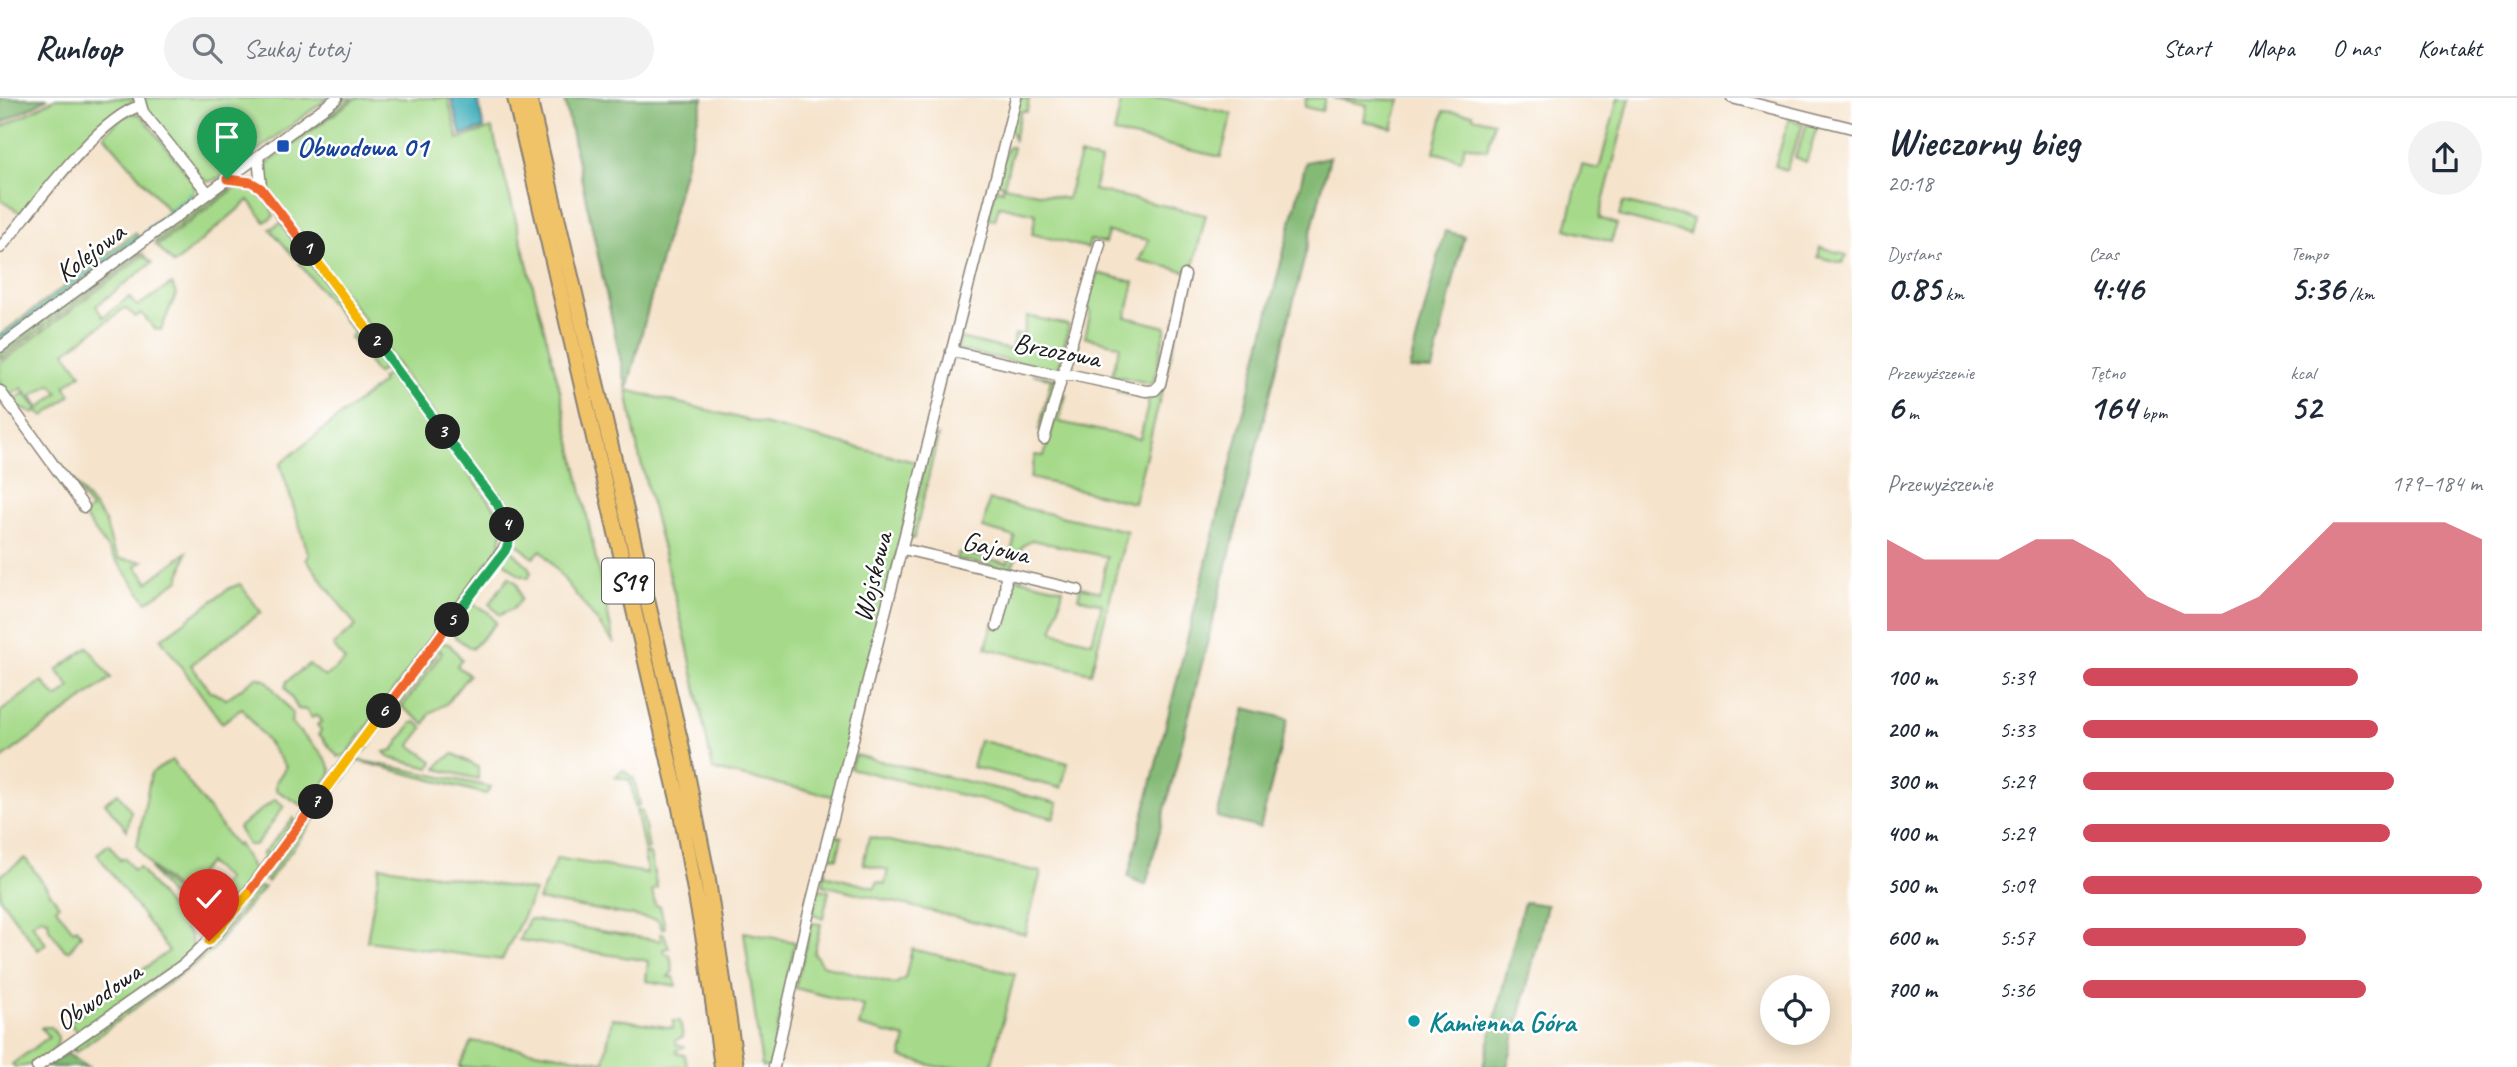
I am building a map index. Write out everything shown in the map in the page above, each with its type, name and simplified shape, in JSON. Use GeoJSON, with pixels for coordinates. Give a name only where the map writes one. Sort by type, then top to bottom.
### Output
{"type":"FeatureCollection","features":[{"type":"Feature","properties":{"kind":"highway","name":"S19"},"geometry":{"type":"LineString","coordinates":[[515,98],[673,772],[695,882],[722,1067]]}},
{"type":"Feature","properties":{"kind":"highway","name":"S19"},"geometry":{"type":"LineString","coordinates":[[529,98],[681,744],[713,911],[736,1067]]}},
{"type":"Feature","properties":{"kind":"street","name":"Kolejowa"},"geometry":{"type":"LineString","coordinates":[[0,347],[337,98]]}},
{"type":"Feature","properties":{"kind":"street","name":"Wojskowa"},"geometry":{"type":"LineString","coordinates":[[774,1067],[805,928],[1016,98]]}},
{"type":"Feature","properties":{"kind":"street"},"geometry":{"type":"LineString","coordinates":[[1732,98],[1852,128]]}},
{"type":"Feature","properties":{"kind":"street"},"geometry":{"type":"LineString","coordinates":[[0,248],[93,138],[139,102],[208,193]]}},
{"type":"Feature","properties":{"kind":"street"},"geometry":{"type":"LineString","coordinates":[[258,156],[261,188]]}},
{"type":"Feature","properties":{"kind":"street"},"geometry":{"type":"LineString","coordinates":[[227,179],[251,182],[261,188]]}},
{"type":"Feature","properties":{"kind":"street","name":"Obwodowa"},"geometry":{"type":"LineString","coordinates":[[37,1067],[184,964],[219,931],[509,542],[505,520],[497,504],[261,188]]}},
{"type":"Feature","properties":{"kind":"street"},"geometry":{"type":"LineString","coordinates":[[1044,439],[1100,244]]}},
{"type":"Feature","properties":{"kind":"street","name":"Brzozowa"},"geometry":{"type":"LineString","coordinates":[[951,351],[1061,376],[1072,374],[1146,391],[1155,390],[1160,384],[1185,275]]}},
{"type":"Feature","properties":{"kind":"street"},"geometry":{"type":"LineString","coordinates":[[0,391],[84,507]]}},
{"type":"Feature","properties":{"kind":"street","name":"Gajowa"},"geometry":{"type":"LineString","coordinates":[[903,549],[1078,590]]}},
{"type":"Feature","properties":{"kind":"street"},"geometry":{"type":"LineString","coordinates":[[997,626],[1005,594],[1006,573]]}},
{"type":"Feature","properties":{"kind":"green space"},"geometry":{"type":"Polygon","coordinates":[[[0,98],[48,98],[0,124],[0,98]]]}},
{"type":"Feature","properties":{"kind":"green space"},"geometry":{"type":"Polygon","coordinates":[[[56,98],[136,98],[108,121],[24,215],[0,200],[0,128],[56,98]]]}},
{"type":"Feature","properties":{"kind":"green space"},"geometry":{"type":"Polygon","coordinates":[[[143,98],[328,98],[223,176],[209,182],[201,178],[146,110],[143,98]]]}},
{"type":"Feature","properties":{"kind":"green space"},"geometry":{"type":"Polygon","coordinates":[[[345,98],[352,98],[288,146],[285,142],[345,98]]]}},
{"type":"Feature","properties":{"kind":"green space"},"geometry":{"type":"Polygon","coordinates":[[[356,98],[448,98],[458,139],[492,128],[559,386],[614,643],[541,550],[533,558],[514,541],[507,514],[269,190],[264,166],[356,98]]]}},
{"type":"Feature","properties":{"kind":"green space"},"geometry":{"type":"Polygon","coordinates":[[[564,98],[703,98],[627,390],[564,98]]]}},
{"type":"Feature","properties":{"kind":"green space"},"geometry":{"type":"Polygon","coordinates":[[[1019,98],[1029,98],[1027,111],[1021,111],[1014,139],[1010,128],[1019,98]]]}},
{"type":"Feature","properties":{"kind":"green space"},"geometry":{"type":"Polygon","coordinates":[[[1122,98],[1163,98],[1232,114],[1221,157],[1114,133],[1122,98]]]}},
{"type":"Feature","properties":{"kind":"green space"},"geometry":{"type":"Polygon","coordinates":[[[1306,98],[1325,98],[1322,111],[1304,107],[1306,98]]]}},
{"type":"Feature","properties":{"kind":"green space"},"geometry":{"type":"Polygon","coordinates":[[[1333,98],[1400,100],[1392,128],[1364,121],[1367,105],[1333,98]]]}},
{"type":"Feature","properties":{"kind":"green space"},"geometry":{"type":"Polygon","coordinates":[[[1618,98],[1630,98],[1599,218],[1617,224],[1611,242],[1566,229],[1582,165],[1599,169],[1618,98]]]}},
{"type":"Feature","properties":{"kind":"green space"},"geometry":{"type":"Polygon","coordinates":[[[1444,111],[1473,114],[1473,117],[1494,122],[1487,150],[1465,145],[1461,160],[1434,152],[1444,111]]]}},
{"type":"Feature","properties":{"kind":"green space"},"geometry":{"type":"Polygon","coordinates":[[[133,113],[141,115],[195,184],[193,198],[172,215],[104,135],[122,117],[133,113]]]}},
{"type":"Feature","properties":{"kind":"green space"},"geometry":{"type":"Polygon","coordinates":[[[1789,119],[1803,124],[1786,170],[1775,166],[1789,119]]]}},
{"type":"Feature","properties":{"kind":"green space"},"geometry":{"type":"Polygon","coordinates":[[[1807,124],[1818,125],[1806,162],[1795,157],[1807,124]]]}},
{"type":"Feature","properties":{"kind":"green space"},"geometry":{"type":"Polygon","coordinates":[[[1013,147],[1004,186],[1067,199],[1080,155],[1101,161],[1094,190],[1206,215],[1134,503],[1030,478],[1035,455],[1044,456],[1063,394],[1066,395],[1059,422],[1140,439],[1149,400],[1117,392],[1118,387],[1157,392],[1188,272],[1139,260],[1149,240],[1108,232],[1105,243],[1090,240],[1088,248],[1032,234],[1036,214],[999,206],[995,220],[988,219],[995,189],[1003,190],[1003,185],[997,183],[1007,148],[1013,147]]]}},
{"type":"Feature","properties":{"kind":"green space"},"geometry":{"type":"Polygon","coordinates":[[[1330,157],[1146,885],[1128,877],[1306,162],[1330,157]]]}},
{"type":"Feature","properties":{"kind":"green space"},"geometry":{"type":"Polygon","coordinates":[[[241,184],[262,196],[270,205],[274,216],[265,222],[249,200],[174,264],[157,246],[241,184]]]}},
{"type":"Feature","properties":{"kind":"green space"},"geometry":{"type":"Polygon","coordinates":[[[234,185],[155,244],[156,238],[220,191],[234,185]]]}},
{"type":"Feature","properties":{"kind":"green space"},"geometry":{"type":"Polygon","coordinates":[[[1623,202],[1693,219],[1689,234],[1619,216],[1623,202]]]}},
{"type":"Feature","properties":{"kind":"green space"},"geometry":{"type":"Polygon","coordinates":[[[281,223],[302,251],[296,259],[270,229],[281,223]]]}},
{"type":"Feature","properties":{"kind":"green space"},"geometry":{"type":"Polygon","coordinates":[[[1445,231],[1464,236],[1432,370],[1409,369],[1445,231]]]}},
{"type":"Feature","properties":{"kind":"green space"},"geometry":{"type":"Polygon","coordinates":[[[135,233],[140,238],[0,343],[0,335],[135,233]]]}},
{"type":"Feature","properties":{"kind":"green space"},"geometry":{"type":"Polygon","coordinates":[[[1820,247],[1847,255],[1842,263],[1818,257],[1820,247]]]}},
{"type":"Feature","properties":{"kind":"green space"},"geometry":{"type":"Polygon","coordinates":[[[142,253],[0,359],[0,354],[134,254],[142,253]]]}},
{"type":"Feature","properties":{"kind":"green space"},"geometry":{"type":"Polygon","coordinates":[[[144,255],[152,263],[96,306],[103,317],[129,297],[137,306],[172,284],[176,294],[161,330],[155,329],[141,313],[136,317],[125,308],[65,352],[81,374],[65,386],[71,395],[44,416],[36,410],[34,413],[20,408],[14,401],[24,393],[38,409],[58,393],[51,384],[32,396],[38,407],[22,388],[9,396],[0,384],[0,363],[144,255]]]}},
{"type":"Feature","properties":{"kind":"green space"},"geometry":{"type":"Polygon","coordinates":[[[308,258],[388,365],[377,374],[350,337],[354,333],[299,263],[308,258]]]}},
{"type":"Feature","properties":{"kind":"green space"},"geometry":{"type":"Polygon","coordinates":[[[1097,273],[1134,282],[1126,317],[1166,327],[1153,384],[1112,375],[1120,346],[1085,337],[1091,310],[1087,308],[1097,273]]]}},
{"type":"Feature","properties":{"kind":"green space"},"geometry":{"type":"Polygon","coordinates":[[[1027,316],[1069,325],[1058,371],[958,350],[960,338],[1011,350],[1015,334],[1023,335],[1027,316]]]}},
{"type":"Feature","properties":{"kind":"green space"},"geometry":{"type":"Polygon","coordinates":[[[392,371],[498,512],[503,524],[500,546],[346,755],[338,757],[319,734],[321,730],[317,725],[322,721],[317,715],[312,718],[306,710],[298,709],[285,687],[287,681],[309,664],[325,677],[345,661],[333,645],[356,626],[306,559],[309,556],[280,464],[383,382],[381,379],[392,371]]]}},
{"type":"Feature","properties":{"kind":"green space"},"geometry":{"type":"Polygon","coordinates":[[[1032,374],[1057,379],[1044,432],[1039,431],[1051,379],[1032,374]]]}},
{"type":"Feature","properties":{"kind":"green space"},"geometry":{"type":"Polygon","coordinates":[[[627,390],[919,463],[837,797],[713,770],[687,644],[638,451],[627,390]]]}},
{"type":"Feature","properties":{"kind":"green space"},"geometry":{"type":"Polygon","coordinates":[[[33,430],[105,521],[113,549],[120,559],[143,561],[136,566],[148,582],[187,552],[179,580],[147,602],[83,515],[91,509],[33,430]]]}},
{"type":"Feature","properties":{"kind":"green space"},"geometry":{"type":"Polygon","coordinates":[[[932,436],[938,436],[914,539],[908,537],[932,436]]]}},
{"type":"Feature","properties":{"kind":"green space"},"geometry":{"type":"Polygon","coordinates":[[[989,500],[1127,531],[1091,673],[986,648],[992,625],[998,627],[1011,577],[1063,589],[1053,632],[1092,642],[1102,604],[1078,598],[1081,587],[1100,592],[1107,557],[1032,540],[1023,546],[1010,569],[956,559],[958,553],[1008,563],[1015,537],[983,528],[989,500]]]}},
{"type":"Feature","properties":{"kind":"green space"},"geometry":{"type":"Polygon","coordinates":[[[511,550],[527,565],[531,573],[528,578],[519,575],[504,562],[504,557],[511,550]]]}},
{"type":"Feature","properties":{"kind":"green space"},"geometry":{"type":"Polygon","coordinates":[[[509,577],[517,583],[521,599],[514,608],[500,615],[489,604],[509,577]]]}},
{"type":"Feature","properties":{"kind":"green space"},"geometry":{"type":"Polygon","coordinates":[[[240,584],[261,612],[191,665],[210,691],[226,699],[257,677],[267,681],[293,714],[291,722],[317,748],[331,769],[331,774],[305,807],[276,790],[276,782],[286,767],[242,708],[222,723],[161,639],[230,588],[240,584]]]}},
{"type":"Feature","properties":{"kind":"green space"},"geometry":{"type":"Polygon","coordinates":[[[471,603],[488,612],[496,623],[472,649],[455,637],[452,628],[471,603]]]}},
{"type":"Feature","properties":{"kind":"green space"},"geometry":{"type":"Polygon","coordinates":[[[441,643],[449,644],[462,659],[457,666],[469,675],[446,704],[430,713],[425,724],[402,707],[442,653],[440,650],[365,751],[363,745],[441,643]]]}},
{"type":"Feature","properties":{"kind":"green space"},"geometry":{"type":"Polygon","coordinates":[[[88,647],[111,678],[0,760],[0,712],[42,681],[57,698],[70,687],[57,670],[88,647]]]}},
{"type":"Feature","properties":{"kind":"green space"},"geometry":{"type":"Polygon","coordinates":[[[1245,708],[1288,719],[1260,828],[1217,817],[1245,708]]]}},
{"type":"Feature","properties":{"kind":"green space"},"geometry":{"type":"Polygon","coordinates":[[[416,722],[423,728],[410,745],[433,761],[430,768],[390,758],[384,752],[393,750],[412,723],[416,722]]]}},
{"type":"Feature","properties":{"kind":"green space"},"geometry":{"type":"Polygon","coordinates":[[[979,740],[1068,763],[1061,788],[972,767],[979,740]]]}},
{"type":"Feature","properties":{"kind":"green space"},"geometry":{"type":"Polygon","coordinates":[[[454,754],[478,767],[478,779],[437,769],[442,761],[454,754]]]}},
{"type":"Feature","properties":{"kind":"green space"},"geometry":{"type":"Polygon","coordinates":[[[855,755],[1058,803],[1054,818],[850,768],[855,755]]]}},
{"type":"Feature","properties":{"kind":"green space"},"geometry":{"type":"Polygon","coordinates":[[[354,759],[491,787],[486,794],[358,761],[268,882],[265,880],[354,759]]]}},
{"type":"Feature","properties":{"kind":"green space"},"geometry":{"type":"Polygon","coordinates":[[[172,760],[236,846],[238,844],[255,872],[209,934],[198,933],[192,922],[194,919],[191,915],[188,917],[185,912],[197,899],[199,902],[195,907],[199,910],[227,879],[208,863],[183,890],[187,894],[185,897],[151,866],[137,846],[151,773],[172,760]]]}},
{"type":"Feature","properties":{"kind":"green space"},"geometry":{"type":"Polygon","coordinates":[[[623,770],[634,779],[640,805],[635,806],[630,780],[615,777],[623,770]]]}},
{"type":"Feature","properties":{"kind":"green space"},"geometry":{"type":"Polygon","coordinates":[[[118,793],[131,811],[127,830],[105,803],[118,793]]]}},
{"type":"Feature","properties":{"kind":"green space"},"geometry":{"type":"Polygon","coordinates":[[[275,799],[284,806],[256,845],[248,845],[238,828],[275,799]]]}},
{"type":"Feature","properties":{"kind":"green space"},"geometry":{"type":"Polygon","coordinates":[[[636,809],[642,811],[649,849],[644,849],[636,809]]]}},
{"type":"Feature","properties":{"kind":"green space"},"geometry":{"type":"Polygon","coordinates":[[[294,818],[295,821],[268,860],[264,860],[263,853],[294,818]]]}},
{"type":"Feature","properties":{"kind":"green space"},"geometry":{"type":"Polygon","coordinates":[[[833,835],[842,837],[837,858],[827,856],[833,835]]]}},
{"type":"Feature","properties":{"kind":"green space"},"geometry":{"type":"Polygon","coordinates":[[[869,837],[1041,872],[1025,934],[823,885],[826,861],[825,875],[875,888],[877,882],[885,884],[888,870],[863,864],[869,837]]]}},
{"type":"Feature","properties":{"kind":"green space"},"geometry":{"type":"Polygon","coordinates":[[[109,844],[120,860],[125,858],[133,870],[139,867],[190,935],[193,949],[175,965],[77,1032],[69,1022],[169,951],[97,854],[109,844]]]}},
{"type":"Feature","properties":{"kind":"green space"},"geometry":{"type":"Polygon","coordinates":[[[644,853],[650,854],[657,888],[652,890],[655,905],[660,906],[665,927],[662,929],[658,920],[538,900],[557,858],[647,873],[644,853]]]}},
{"type":"Feature","properties":{"kind":"green space"},"geometry":{"type":"Polygon","coordinates":[[[25,858],[59,905],[56,908],[73,930],[77,928],[81,935],[69,951],[65,950],[49,929],[48,920],[41,918],[32,924],[46,944],[38,950],[0,898],[0,876],[25,858]]]}},
{"type":"Feature","properties":{"kind":"green space"},"geometry":{"type":"Polygon","coordinates":[[[380,866],[535,891],[502,960],[367,941],[380,866]]]}},
{"type":"Feature","properties":{"kind":"green space"},"geometry":{"type":"Polygon","coordinates":[[[150,868],[183,899],[181,902],[170,895],[150,868]]]}},
{"type":"Feature","properties":{"kind":"green space"},"geometry":{"type":"Polygon","coordinates":[[[258,887],[264,887],[212,951],[76,1052],[73,1050],[74,1046],[197,959],[223,932],[258,887]]]}},
{"type":"Feature","properties":{"kind":"green space"},"geometry":{"type":"Polygon","coordinates":[[[819,889],[829,891],[823,918],[813,914],[819,889]]]}},
{"type":"Feature","properties":{"kind":"green space"},"geometry":{"type":"Polygon","coordinates":[[[1524,902],[1547,905],[1507,1067],[1483,1067],[1524,902]]]}},
{"type":"Feature","properties":{"kind":"green space"},"geometry":{"type":"Polygon","coordinates":[[[529,919],[661,941],[660,934],[664,934],[669,948],[663,949],[664,953],[670,955],[673,971],[668,977],[674,977],[676,986],[646,981],[648,961],[519,940],[529,919]]]}},
{"type":"Feature","properties":{"kind":"green space"},"geometry":{"type":"Polygon","coordinates":[[[812,923],[821,924],[814,953],[822,965],[895,984],[905,978],[912,949],[1015,974],[991,1067],[938,1067],[901,1057],[906,1038],[859,1026],[864,1006],[795,988],[812,923]]]}},
{"type":"Feature","properties":{"kind":"green space"},"geometry":{"type":"Polygon","coordinates":[[[744,932],[795,942],[770,1067],[762,1067],[744,932]]]}},
{"type":"Feature","properties":{"kind":"green space"},"geometry":{"type":"Polygon","coordinates":[[[612,1018],[673,1028],[673,1021],[680,1021],[683,1037],[675,1040],[676,1044],[684,1047],[676,1050],[677,1053],[685,1055],[687,1067],[459,1067],[472,1041],[604,1062],[612,1018]]]}},
{"type":"Feature","properties":{"kind":"green space"},"geometry":{"type":"Polygon","coordinates":[[[51,1027],[58,1037],[54,1050],[36,1063],[15,1067],[12,1064],[49,1037],[41,1028],[51,1027]]]}},
{"type":"Feature","properties":{"kind":"green space"},"geometry":{"type":"Polygon","coordinates":[[[66,1053],[88,1067],[46,1067],[66,1053]]]}},
{"type":"Feature","properties":{"kind":"water"},"geometry":{"type":"Polygon","coordinates":[[[451,98],[477,98],[484,128],[461,135],[451,98]]]}},
{"type":"Feature","properties":{"kind":"waterway"},"geometry":{"type":"LineString","coordinates":[[145,231],[191,194]]}},
{"type":"Feature","properties":{"kind":"waterway"},"geometry":{"type":"LineString","coordinates":[[0,338],[138,236]]}},
{"type":"Feature","properties":{"kind":"waterway"},"geometry":{"type":"LineString","coordinates":[[974,284],[980,265]]}},
{"type":"Feature","properties":{"kind":"place","name":"Obwodowa 01"},"geometry":{"type":"Point","coordinates":[283,146]}},
{"type":"Feature","properties":{"kind":"place","name":"Kamienna Góra"},"geometry":{"type":"Point","coordinates":[1414,1021]}},
{"type":"Feature","properties":{"kind":"route"},"geometry":{"type":"LineString","coordinates":[[209,941],[257,882],[505,551],[509,542],[505,520],[497,504],[261,188],[251,182],[227,179]]}}]}
